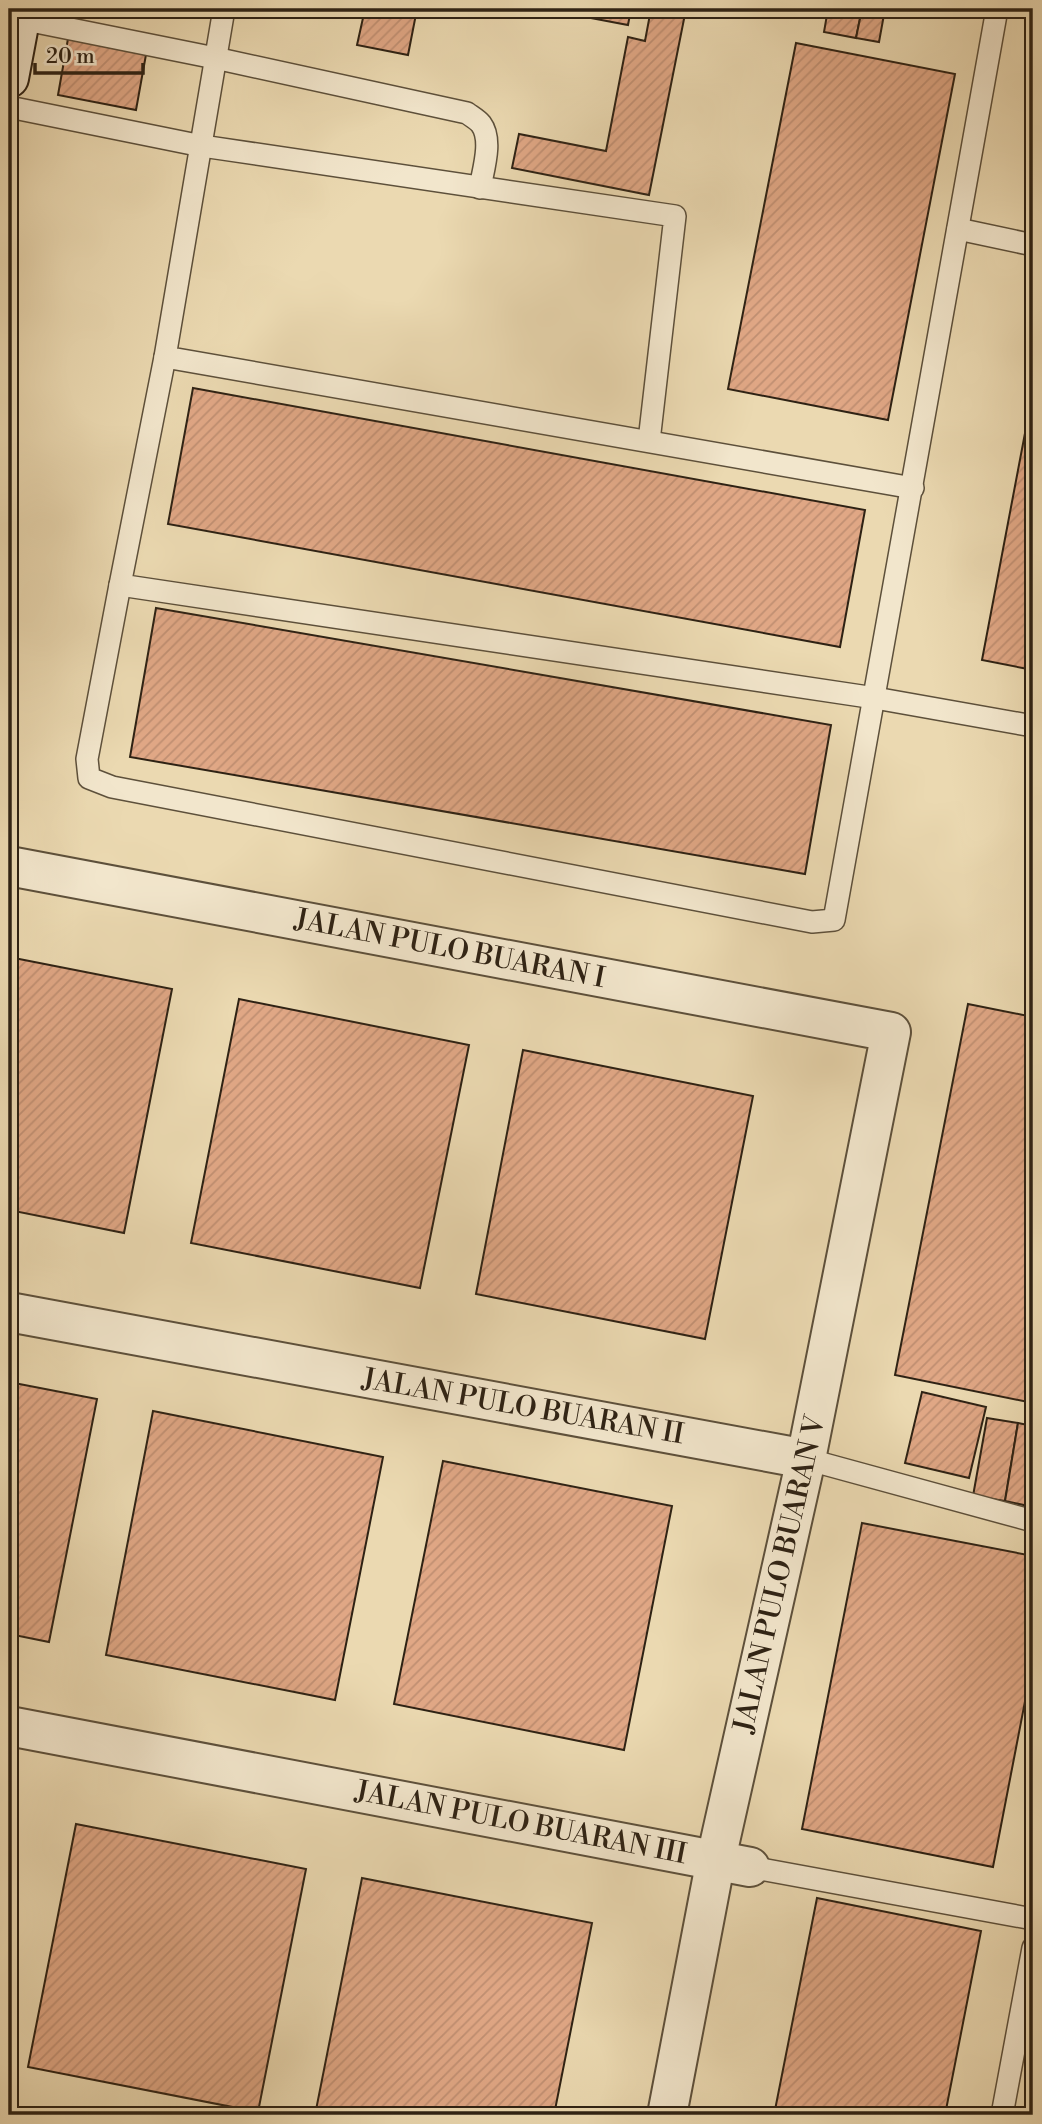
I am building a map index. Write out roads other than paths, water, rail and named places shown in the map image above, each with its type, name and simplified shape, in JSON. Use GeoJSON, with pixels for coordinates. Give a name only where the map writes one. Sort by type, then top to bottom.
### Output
{"type":"FeatureCollection","features":[{"type":"Feature","properties":{"kind":"street"},"geometry":{"type":"LineString","coordinates":[[9,78],[17,15]]}},
{"type":"Feature","properties":{"kind":"street","name":"JALAN PULO BUARAN I"},"geometry":{"type":"LineString","coordinates":[[9,866],[891,1032]]}},
{"type":"Feature","properties":{"kind":"street","name":"JALAN PULO BUARAN V"},"geometry":{"type":"LineString","coordinates":[[667,2115],[733,1863],[806,1459],[891,1032]]}},
{"type":"Feature","properties":{"kind":"street","name":"JALAN PULO BUARAN II"},"geometry":{"type":"LineString","coordinates":[[9,1312],[806,1459]]}},
{"type":"Feature","properties":{"kind":"street","name":"JALAN PULO BUARAN III"},"geometry":{"type":"LineString","coordinates":[[9,1726],[733,1863]]}},
{"type":"Feature","properties":{"kind":"lane"},"geometry":{"type":"LineString","coordinates":[[224,9],[165,357],[86,759],[89,778],[112,787],[812,922],[834,920],[997,9]]}},
{"type":"Feature","properties":{"kind":"lane"},"geometry":{"type":"LineString","coordinates":[[17,15],[467,113],[481,124],[485,136],[481,188]]}},
{"type":"Feature","properties":{"kind":"lane"},"geometry":{"type":"LineString","coordinates":[[9,107],[202,146],[675,216],[649,442]]}},
{"type":"Feature","properties":{"kind":"lane"},"geometry":{"type":"LineString","coordinates":[[958,229],[1033,245]]}},
{"type":"Feature","properties":{"kind":"lane"},"geometry":{"type":"LineString","coordinates":[[165,357],[913,488]]}},
{"type":"Feature","properties":{"kind":"lane"},"geometry":{"type":"LineString","coordinates":[[120,585],[875,698],[1033,726]]}},
{"type":"Feature","properties":{"kind":"lane","name":"JALAN PULO BUARAN II"},"geometry":{"type":"LineString","coordinates":[[806,1459],[1033,1521]]}},
{"type":"Feature","properties":{"kind":"lane","name":"JALAN PULO BUARAN III"},"geometry":{"type":"LineString","coordinates":[[733,1863],[1033,1919]]}},
{"type":"Feature","properties":{"kind":"lane"},"geometry":{"type":"LineString","coordinates":[[1002,2115],[1033,1948]]}}]}
